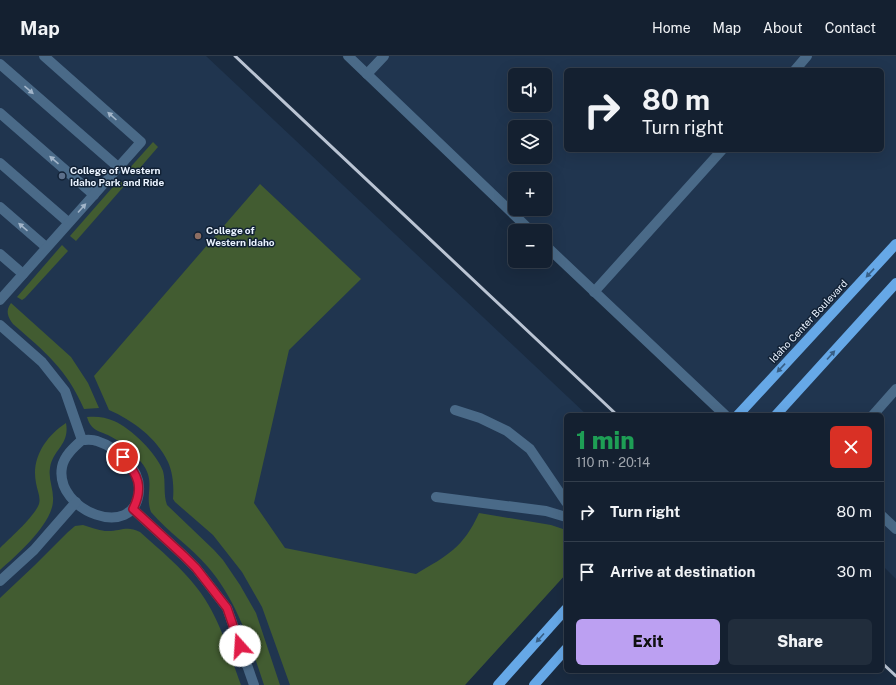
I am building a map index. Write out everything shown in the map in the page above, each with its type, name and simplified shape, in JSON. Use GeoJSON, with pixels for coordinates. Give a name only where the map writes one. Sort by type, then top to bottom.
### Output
{"type":"FeatureCollection","features":[{"type":"Feature","properties":{"kind":"main road","name":"Idaho Center Boulevard"},"geometry":{"type":"LineString","coordinates":[[740,413],[896,244]]}},
{"type":"Feature","properties":{"kind":"main road"},"geometry":{"type":"LineString","coordinates":[[780,413],[896,283]]}},
{"type":"Feature","properties":{"kind":"main road"},"geometry":{"type":"LineString","coordinates":[[498,685],[564,611]]}},
{"type":"Feature","properties":{"kind":"main road"},"geometry":{"type":"LineString","coordinates":[[534,685],[564,651]]}},
{"type":"Feature","properties":{"kind":"street"},"geometry":{"type":"LineString","coordinates":[[0,300],[141,142],[44,56]]}},
{"type":"Feature","properties":{"kind":"street"},"geometry":{"type":"LineString","coordinates":[[348,56],[524,224]]}},
{"type":"Feature","properties":{"kind":"street"},"geometry":{"type":"LineString","coordinates":[[367,74],[384,56]]}},
{"type":"Feature","properties":{"kind":"street"},"geometry":{"type":"LineString","coordinates":[[797,68],[807,56]]}},
{"type":"Feature","properties":{"kind":"street"},"geometry":{"type":"LineString","coordinates":[[0,64],[118,167]]}},
{"type":"Feature","properties":{"kind":"street"},"geometry":{"type":"LineString","coordinates":[[0,113],[94,194]]}},
{"type":"Feature","properties":{"kind":"street"},"geometry":{"type":"LineString","coordinates":[[594,292],[720,152]]}},
{"type":"Feature","properties":{"kind":"street"},"geometry":{"type":"LineString","coordinates":[[0,162],[68,222]]}},
{"type":"Feature","properties":{"kind":"street"},"geometry":{"type":"LineString","coordinates":[[0,207],[46,247]]}},
{"type":"Feature","properties":{"kind":"street"},"geometry":{"type":"LineString","coordinates":[[552,252],[723,413]]}},
{"type":"Feature","properties":{"kind":"street"},"geometry":{"type":"LineString","coordinates":[[0,254],[23,274]]}},
{"type":"Feature","properties":{"kind":"street"},"geometry":{"type":"LineString","coordinates":[[0,325],[42,362],[65,391],[82,440]]}},
{"type":"Feature","properties":{"kind":"street"},"geometry":{"type":"LineString","coordinates":[[875,413],[896,389]]}},
{"type":"Feature","properties":{"kind":"street"},"geometry":{"type":"LineString","coordinates":[[455,410],[480,418],[506,431],[530,449],[564,499]]}},
{"type":"Feature","properties":{"kind":"street"},"geometry":{"type":"LineString","coordinates":[[82,440],[95,440],[110,447],[123,457],[133,469],[138,480],[139,491],[137,501],[133,509],[126,514],[120,516],[101,517],[86,511],[67,492],[62,479],[62,466],[67,455],[82,440]]}},
{"type":"Feature","properties":{"kind":"street"},"geometry":{"type":"LineString","coordinates":[[436,497],[546,511],[564,516]]}},
{"type":"Feature","properties":{"kind":"street"},"geometry":{"type":"LineString","coordinates":[[0,581],[34,550],[76,502]]}},
{"type":"Feature","properties":{"kind":"street"},"geometry":{"type":"LineString","coordinates":[[133,509],[188,560],[227,608],[254,685]]}},
{"type":"Feature","properties":{"kind":"street"},"geometry":{"type":"LineString","coordinates":[[884,518],[896,529]]}},
{"type":"Feature","properties":{"kind":"shaded area","name":"College of Western Idaho"},"geometry":{"type":"Polygon","coordinates":[[[0,56],[206,56],[585,413],[564,413],[564,576],[465,685],[0,685],[0,56]]]}},
{"type":"Feature","properties":{"kind":"shaded area"},"geometry":{"type":"Polygon","coordinates":[[[342,56],[896,56],[896,579],[884,567],[884,413],[721,413],[552,254],[552,224],[521,224],[512,216],[552,216],[552,172],[508,172],[508,212],[342,56]]]}},
{"type":"Feature","properties":{"kind":"green space"},"geometry":{"type":"Polygon","coordinates":[[[153,142],[158,147],[133,176],[127,171],[153,142]]]}},
{"type":"Feature","properties":{"kind":"green space"},"geometry":{"type":"Polygon","coordinates":[[[119,180],[125,185],[76,241],[70,236],[119,180]]]}},
{"type":"Feature","properties":{"kind":"green space"},"geometry":{"type":"Polygon","coordinates":[[[260,184],[361,279],[289,350],[254,503],[285,548],[416,574],[454,550],[467,535],[479,513],[551,525],[564,529],[564,576],[465,685],[290,685],[262,607],[242,572],[213,535],[175,502],[173,499],[172,475],[168,462],[163,453],[151,438],[143,431],[118,414],[109,410],[94,376],[260,184]]]}},
{"type":"Feature","properties":{"kind":"green space"},"geometry":{"type":"Polygon","coordinates":[[[62,245],[68,251],[25,298],[22,300],[17,297],[62,245]]]}},
{"type":"Feature","properties":{"kind":"green space"},"geometry":{"type":"Polygon","coordinates":[[[11,303],[71,357],[88,383],[99,408],[84,409],[70,382],[62,371],[45,352],[13,324],[8,314],[8,309],[11,303]]]}},
{"type":"Feature","properties":{"kind":"green space"},"geometry":{"type":"Polygon","coordinates":[[[87,417],[104,418],[121,424],[143,442],[155,457],[163,471],[167,505],[223,560],[240,585],[256,613],[280,685],[264,685],[242,623],[218,580],[208,567],[151,512],[149,505],[148,475],[141,462],[122,443],[95,429],[87,417]]]}},
{"type":"Feature","properties":{"kind":"green space"},"geometry":{"type":"Polygon","coordinates":[[[66,423],[66,437],[54,456],[50,468],[53,501],[47,519],[32,538],[0,570],[0,548],[27,521],[39,504],[35,474],[38,456],[46,441],[66,423]]]}},
{"type":"Feature","properties":{"kind":"green space"},"geometry":{"type":"Polygon","coordinates":[[[83,525],[105,531],[131,529],[140,532],[191,580],[205,599],[217,622],[241,685],[0,685],[0,598],[68,532],[75,526],[83,525]]]}},
{"type":"Feature","properties":{"kind":"railway"},"geometry":{"type":"LineString","coordinates":[[235,56],[615,413]]}},
{"type":"Feature","properties":{"kind":"railway"},"geometry":{"type":"LineString","coordinates":[[884,665],[896,676]]}},
{"type":"Feature","properties":{"kind":"place","name":"College of Western Idaho Park and Ride"},"geometry":{"type":"Point","coordinates":[62,176]}},
{"type":"Feature","properties":{"kind":"place","name":"College of Western Idaho"},"geometry":{"type":"Point","coordinates":[198,236]}},
{"type":"Feature","properties":{"kind":"route"},"geometry":{"type":"LineString","coordinates":[[123,457],[133,469],[138,480],[139,491],[137,501],[133,509],[196,568],[227,608],[240,646]]}}]}
